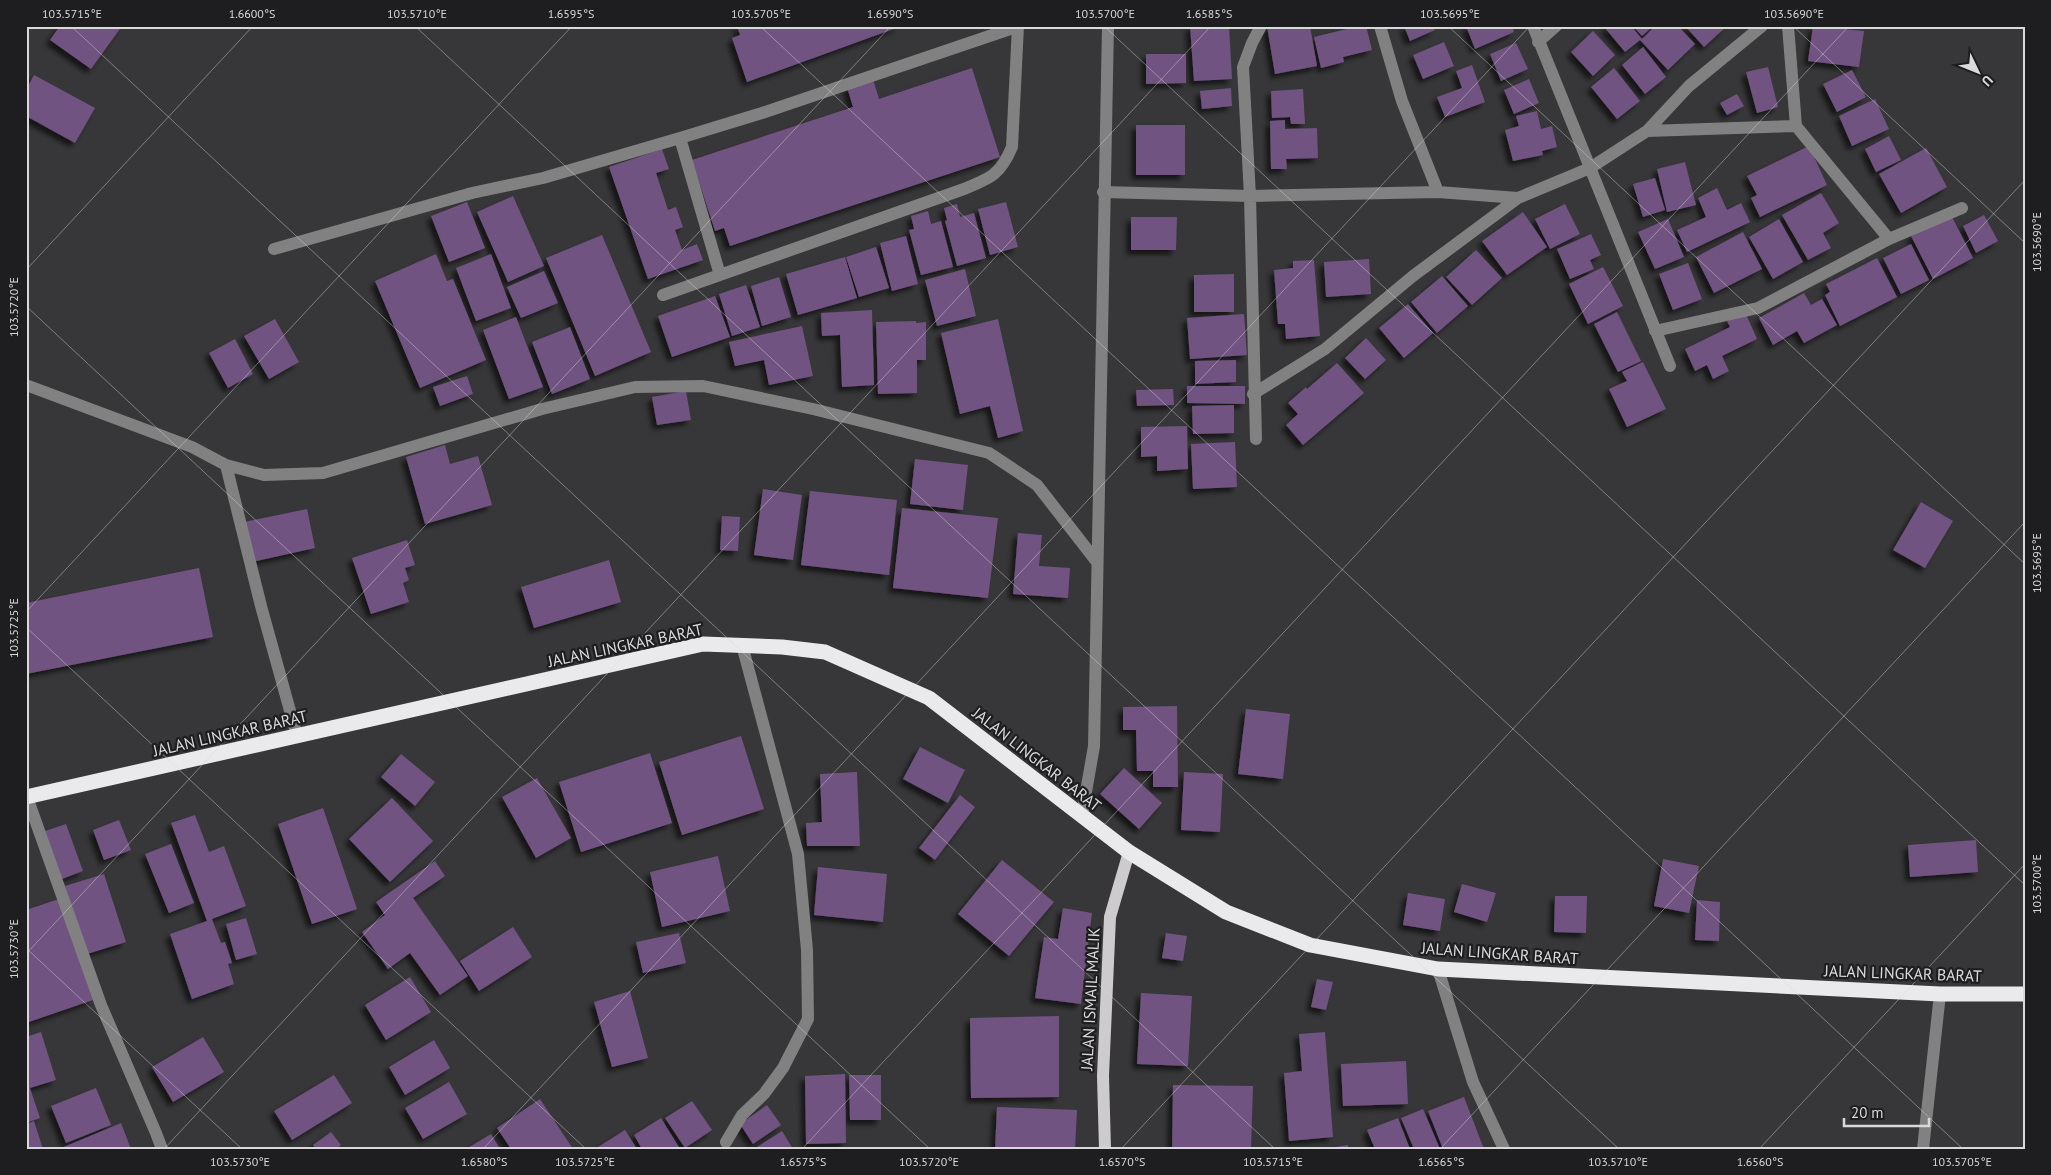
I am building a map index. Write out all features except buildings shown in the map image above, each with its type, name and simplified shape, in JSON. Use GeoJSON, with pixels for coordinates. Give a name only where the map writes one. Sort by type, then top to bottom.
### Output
{"type":"FeatureCollection","features":[{"type":"Feature","properties":{"kind":"highway","name":"JALAN LINGKAR BARAT"},"geometry":{"type":"LineString","coordinates":[[27,797],[703,644],[782,647],[825,652],[929,698],[1129,852],[1226,912],[1310,945],[1438,969],[1940,994],[2025,994]]}},
{"type":"Feature","properties":{"kind":"main road","name":"JALAN ISMAIL MALIK"},"geometry":{"type":"LineString","coordinates":[[1105,1149],[1102,1076],[1110,917],[1129,852]]}},
{"type":"Feature","properties":{"kind":"street"},"geometry":{"type":"LineString","coordinates":[[274,249],[472,193],[543,178],[680,138],[771,110],[1018,26],[1012,147],[1005,164],[997,173],[984,181],[964,189],[663,295]]}},
{"type":"Feature","properties":{"kind":"street"},"geometry":{"type":"LineString","coordinates":[[1082,815],[1094,746],[1103,192],[1108,26]]}},
{"type":"Feature","properties":{"kind":"street"},"geometry":{"type":"LineString","coordinates":[[1256,438],[1253,394],[1250,196],[1243,67],[1261,26]]}},
{"type":"Feature","properties":{"kind":"street"},"geometry":{"type":"LineString","coordinates":[[1380,26],[1402,101],[1438,192]]}},
{"type":"Feature","properties":{"kind":"street"},"geometry":{"type":"LineString","coordinates":[[1532,26],[1670,366]]}},
{"type":"Feature","properties":{"kind":"street"},"geometry":{"type":"LineString","coordinates":[[1538,42],[1556,26]]}},
{"type":"Feature","properties":{"kind":"street"},"geometry":{"type":"LineString","coordinates":[[1253,394],[1324,349],[1413,276],[1518,198],[1590,168],[1646,131],[1690,86],[1762,26]]}},
{"type":"Feature","properties":{"kind":"street"},"geometry":{"type":"LineString","coordinates":[[1788,26],[1796,126],[1889,239]]}},
{"type":"Feature","properties":{"kind":"street"},"geometry":{"type":"LineString","coordinates":[[1646,131],[1796,126]]}},
{"type":"Feature","properties":{"kind":"street"},"geometry":{"type":"LineString","coordinates":[[680,138],[720,275]]}},
{"type":"Feature","properties":{"kind":"street"},"geometry":{"type":"LineString","coordinates":[[1103,192],[1250,196],[1438,192],[1518,198]]}},
{"type":"Feature","properties":{"kind":"street"},"geometry":{"type":"LineString","coordinates":[[1655,331],[1758,308],[1889,239],[1962,208]]}},
{"type":"Feature","properties":{"kind":"street"},"geometry":{"type":"LineString","coordinates":[[26,385],[192,447],[226,466],[264,475],[323,473],[542,409],[635,387],[703,386],[813,409],[989,453],[1037,485],[1097,562]]}},
{"type":"Feature","properties":{"kind":"street"},"geometry":{"type":"LineString","coordinates":[[226,466],[261,606],[297,736]]}},
{"type":"Feature","properties":{"kind":"street"},"geometry":{"type":"LineString","coordinates":[[724,1147],[742,1115],[764,1094],[783,1068],[808,1019],[807,950],[798,854],[742,645]]}},
{"type":"Feature","properties":{"kind":"street"},"geometry":{"type":"LineString","coordinates":[[27,797],[101,1005],[162,1149]]}},
{"type":"Feature","properties":{"kind":"street"},"geometry":{"type":"LineString","coordinates":[[1438,969],[1473,1082],[1504,1149]]}},
{"type":"Feature","properties":{"kind":"street"},"geometry":{"type":"LineString","coordinates":[[1923,1149],[1940,994]]}}]}
